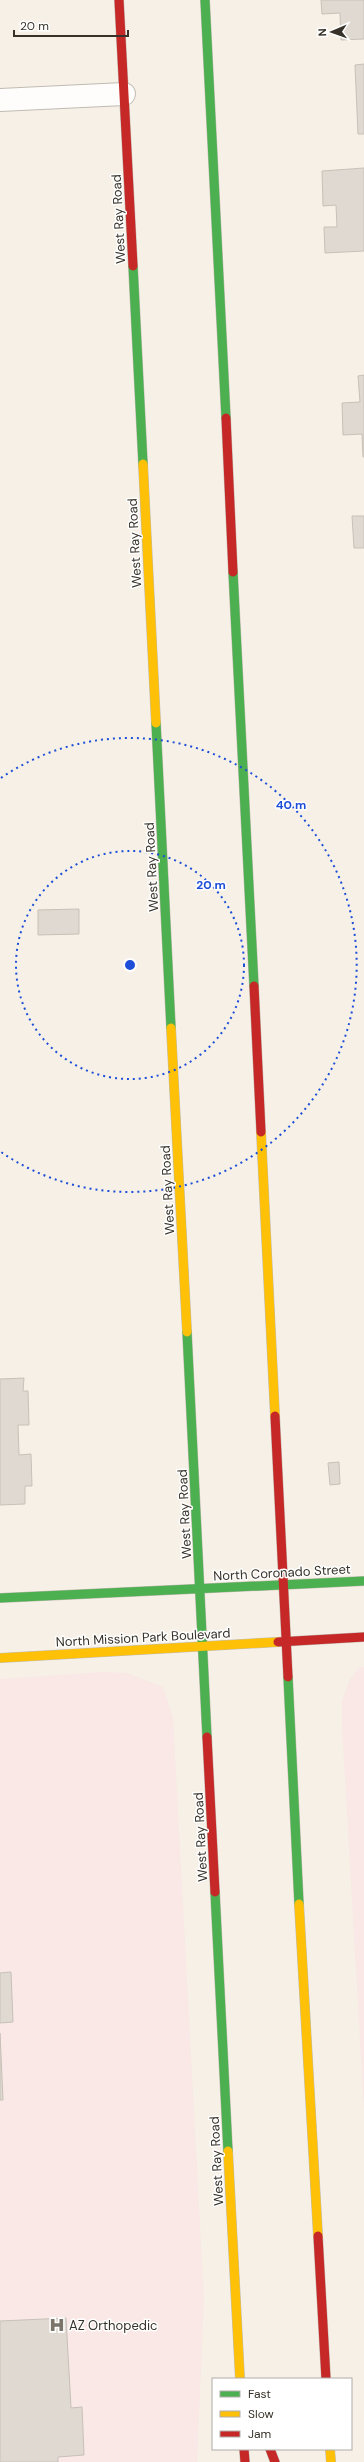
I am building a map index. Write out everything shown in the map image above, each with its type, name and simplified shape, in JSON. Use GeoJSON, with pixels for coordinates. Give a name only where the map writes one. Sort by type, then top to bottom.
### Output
{"type":"FeatureCollection","features":[{"type":"Feature","properties":{"kind":"main road","name":"West Ray Road"},"geometry":{"type":"LineString","coordinates":[[119,0],[202,1647],[241,2377]]}},
{"type":"Feature","properties":{"kind":"main road"},"geometry":{"type":"LineString","coordinates":[[205,0],[285,1585],[301,1948],[326,2378]]}},
{"type":"Feature","properties":{"kind":"main road","name":"North Coronado Street"},"geometry":{"type":"LineString","coordinates":[[200,1589],[364,1581]]}},
{"type":"Feature","properties":{"kind":"main road"},"geometry":{"type":"LineString","coordinates":[[0,1598],[200,1589]]}},
{"type":"Feature","properties":{"kind":"main road"},"geometry":{"type":"LineString","coordinates":[[287,1642],[364,1637]]}},
{"type":"Feature","properties":{"kind":"main road","name":"North Mission Park Boulevard"},"geometry":{"type":"LineString","coordinates":[[0,1658],[287,1642]]}},
{"type":"Feature","properties":{"kind":"main road"},"geometry":{"type":"LineString","coordinates":[[244,2450],[245,2462]]}},
{"type":"Feature","properties":{"kind":"main road"},"geometry":{"type":"LineString","coordinates":[[270,2450],[275,2462]]}},
{"type":"Feature","properties":{"kind":"main road"},"geometry":{"type":"LineString","coordinates":[[330,2450],[331,2462]]}},
{"type":"Feature","properties":{"kind":"street"},"geometry":{"type":"LineString","coordinates":[[0,100],[124,94]]}},
{"type":"Feature","properties":{"kind":"shaded area"},"geometry":{"type":"Polygon","coordinates":[[[364,1667],[364,2110],[342,1726],[342,1701],[349,1681],[359,1668],[364,1667]]]}},
{"type":"Feature","properties":{"kind":"shaded area"},"geometry":{"type":"Polygon","coordinates":[[[104,1672],[127,1673],[163,1687],[173,1717],[204,2299],[197,2462],[0,2462],[0,1679],[104,1672]]]}},
{"type":"Feature","properties":{"kind":"building"},"geometry":{"type":"Polygon","coordinates":[[[321,0],[364,0],[364,39],[341,40],[340,13],[322,14],[321,0]]]}},
{"type":"Feature","properties":{"kind":"building"},"geometry":{"type":"Polygon","coordinates":[[[364,64],[364,134],[358,134],[355,65],[364,64]]]}},
{"type":"Feature","properties":{"kind":"building"},"geometry":{"type":"Polygon","coordinates":[[[364,168],[364,251],[325,253],[324,227],[337,227],[336,205],[323,206],[322,171],[364,168]]]}},
{"type":"Feature","properties":{"kind":"building"},"geometry":{"type":"Polygon","coordinates":[[[364,375],[363,457],[362,434],[343,435],[342,403],[360,402],[358,376],[364,375]]]}},
{"type":"Feature","properties":{"kind":"building"},"geometry":{"type":"Polygon","coordinates":[[[352,516],[364,516],[364,548],[354,548],[352,516]]]}},
{"type":"Feature","properties":{"kind":"building"},"geometry":{"type":"Polygon","coordinates":[[[79,909],[79,934],[38,935],[38,910],[79,909]]]}},
{"type":"Feature","properties":{"kind":"building"},"geometry":{"type":"Polygon","coordinates":[[[24,1378],[23,1391],[28,1391],[29,1425],[18,1425],[19,1455],[31,1454],[32,1486],[25,1486],[25,1504],[0,1505],[0,1379],[24,1378]]]}},
{"type":"Feature","properties":{"kind":"building"},"geometry":{"type":"Polygon","coordinates":[[[339,1462],[340,1484],[330,1485],[328,1463],[339,1462]]]}},
{"type":"Feature","properties":{"kind":"building"},"geometry":{"type":"Polygon","coordinates":[[[11,1972],[13,2022],[0,2023],[0,1973],[11,1972]]]}},
{"type":"Feature","properties":{"kind":"building"},"geometry":{"type":"Polygon","coordinates":[[[0,2033],[3,2100],[0,2100],[0,2033]]]}},
{"type":"Feature","properties":{"kind":"building"},"geometry":{"type":"Polygon","coordinates":[[[66,2318],[71,2408],[82,2407],[84,2455],[58,2457],[58,2462],[0,2462],[0,2321],[66,2318]]]}},
{"type":"Feature","properties":{"kind":"traffic: fast"},"geometry":{"type":"LineString","coordinates":[[205,0],[226,418]]}},
{"type":"Feature","properties":{"kind":"traffic: fast"},"geometry":{"type":"LineString","coordinates":[[133,266],[143,464]]}},
{"type":"Feature","properties":{"kind":"traffic: fast"},"geometry":{"type":"LineString","coordinates":[[233,572],[254,986]]}},
{"type":"Feature","properties":{"kind":"traffic: fast"},"geometry":{"type":"LineString","coordinates":[[156,723],[171,1028]]}},
{"type":"Feature","properties":{"kind":"traffic: fast"},"geometry":{"type":"LineString","coordinates":[[187,1332],[207,1737]]}},
{"type":"Feature","properties":{"kind":"traffic: fast"},"geometry":{"type":"LineString","coordinates":[[0,1598],[364,1581]]}},
{"type":"Feature","properties":{"kind":"traffic: fast"},"geometry":{"type":"LineString","coordinates":[[288,1677],[299,1904]]}},
{"type":"Feature","properties":{"kind":"traffic: fast"},"geometry":{"type":"LineString","coordinates":[[215,1892],[228,2151]]}},
{"type":"Feature","properties":{"kind":"traffic: slow"},"geometry":{"type":"LineString","coordinates":[[143,464],[156,723]]}},
{"type":"Feature","properties":{"kind":"traffic: slow"},"geometry":{"type":"LineString","coordinates":[[171,1028],[187,1332]]}},
{"type":"Feature","properties":{"kind":"traffic: slow"},"geometry":{"type":"LineString","coordinates":[[261,1132],[275,1416]]}},
{"type":"Feature","properties":{"kind":"traffic: slow"},"geometry":{"type":"LineString","coordinates":[[0,1658],[278,1642]]}},
{"type":"Feature","properties":{"kind":"traffic: slow"},"geometry":{"type":"LineString","coordinates":[[299,1904],[318,2236]]}},
{"type":"Feature","properties":{"kind":"traffic: slow"},"geometry":{"type":"LineString","coordinates":[[228,2151],[240,2378]]}},
{"type":"Feature","properties":{"kind":"traffic: slow"},"geometry":{"type":"LineString","coordinates":[[330,2450],[331,2462]]}},
{"type":"Feature","properties":{"kind":"traffic: jam"},"geometry":{"type":"LineString","coordinates":[[119,0],[133,266]]}},
{"type":"Feature","properties":{"kind":"traffic: jam"},"geometry":{"type":"LineString","coordinates":[[226,418],[233,572]]}},
{"type":"Feature","properties":{"kind":"traffic: jam"},"geometry":{"type":"LineString","coordinates":[[254,986],[261,1132]]}},
{"type":"Feature","properties":{"kind":"traffic: jam"},"geometry":{"type":"LineString","coordinates":[[275,1416],[288,1677]]}},
{"type":"Feature","properties":{"kind":"traffic: jam"},"geometry":{"type":"LineString","coordinates":[[278,1642],[364,1637]]}},
{"type":"Feature","properties":{"kind":"traffic: jam"},"geometry":{"type":"LineString","coordinates":[[207,1737],[215,1892]]}},
{"type":"Feature","properties":{"kind":"traffic: jam"},"geometry":{"type":"LineString","coordinates":[[318,2236],[326,2378]]}},
{"type":"Feature","properties":{"kind":"traffic: jam"},"geometry":{"type":"LineString","coordinates":[[244,2450],[245,2462]]}},
{"type":"Feature","properties":{"kind":"traffic: jam"},"geometry":{"type":"LineString","coordinates":[[270,2450],[275,2462]]}},
{"type":"Feature","properties":{"kind":"place","name":"AZ Orthopedic"},"geometry":{"type":"Point","coordinates":[57,2325]}}]}
